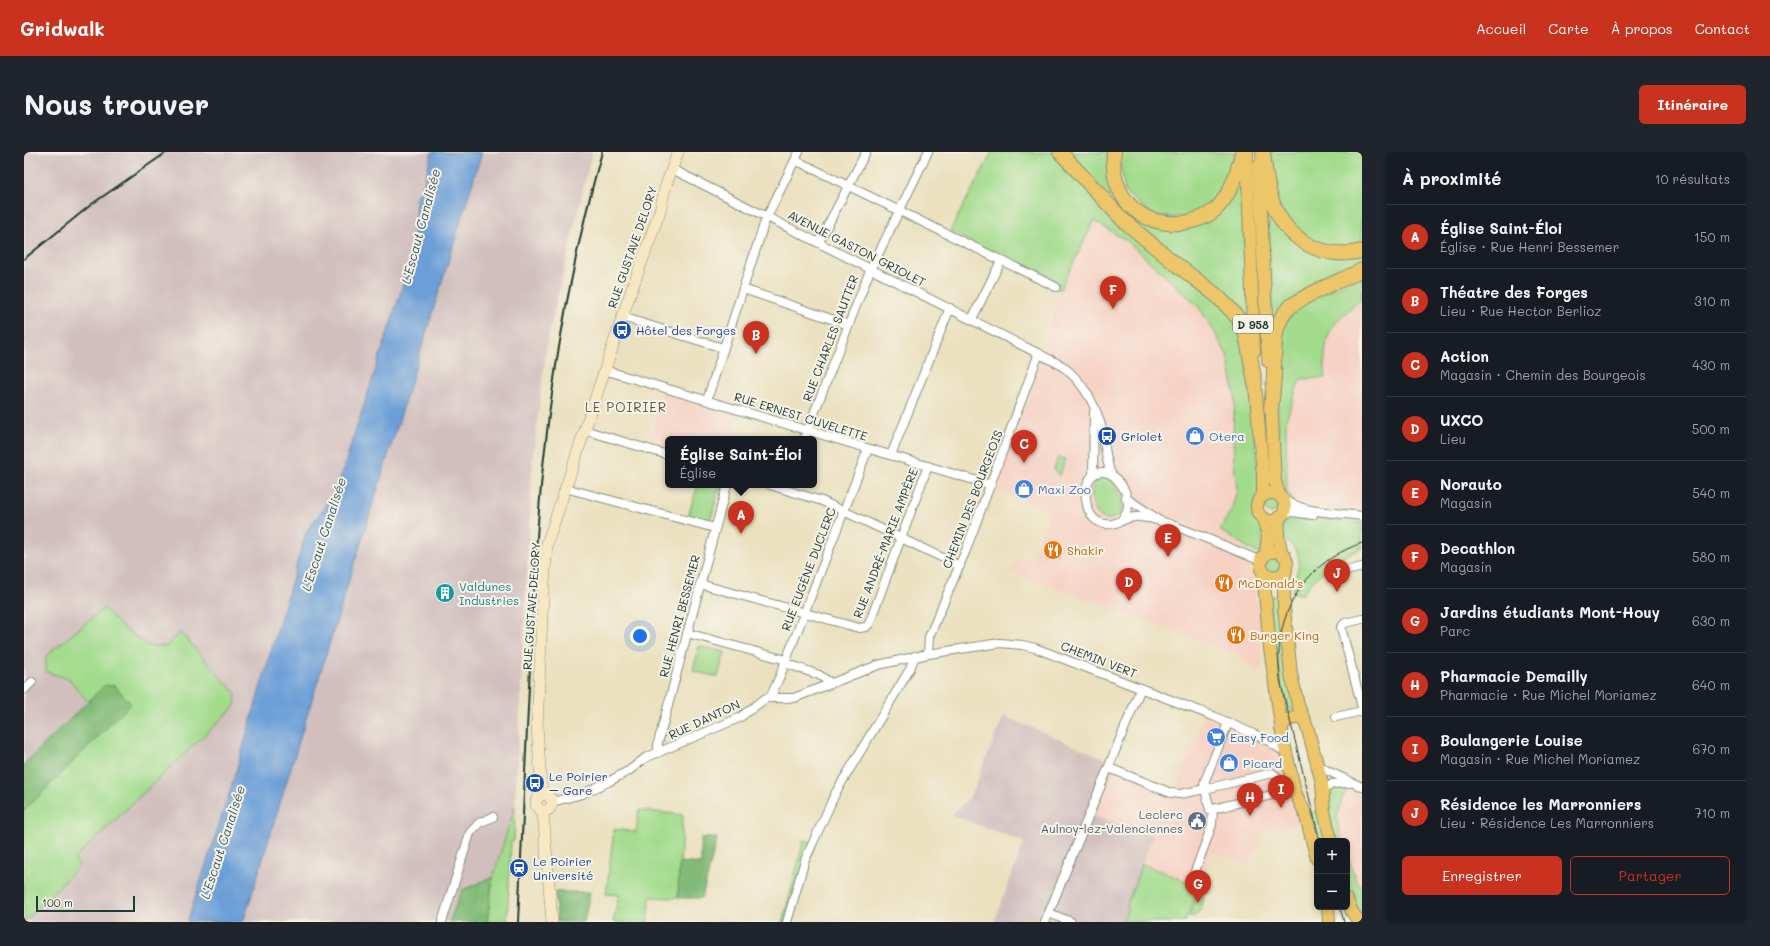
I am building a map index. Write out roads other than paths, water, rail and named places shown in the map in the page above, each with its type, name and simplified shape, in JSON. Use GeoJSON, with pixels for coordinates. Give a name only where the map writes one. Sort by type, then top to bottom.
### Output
{"type":"FeatureCollection","features":[{"type":"Feature","properties":{"kind":"highway"},"geometry":{"type":"LineString","coordinates":[[1060,152],[1123,220],[1232,310],[1246,334],[1255,383]]}},
{"type":"Feature","properties":{"kind":"highway"},"geometry":{"type":"LineString","coordinates":[[1114,152],[1114,176],[1118,188],[1127,203],[1135,211],[1150,219],[1160,223],[1172,224],[1197,220],[1209,214],[1219,206],[1231,185],[1242,152]]}},
{"type":"Feature","properties":{"kind":"highway"},"geometry":{"type":"LineString","coordinates":[[1263,152],[1271,198],[1278,215],[1291,233],[1304,243],[1324,252],[1343,253],[1362,251]]}},
{"type":"Feature","properties":{"kind":"highway"},"geometry":{"type":"LineString","coordinates":[[1271,409],[1275,340],[1277,328],[1283,316],[1291,306],[1304,298],[1362,270]]}},
{"type":"Feature","properties":{"kind":"main road","name":"D 958"},"geometry":{"type":"LineString","coordinates":[[1247,152],[1255,383],[1264,488],[1263,496]]}},
{"type":"Feature","properties":{"kind":"main road","name":"D 958"},"geometry":{"type":"LineString","coordinates":[[1259,152],[1260,202],[1271,409],[1275,474],[1280,497]]}},
{"type":"Feature","properties":{"kind":"main road"},"geometry":{"type":"LineString","coordinates":[[1314,848],[1305,813],[1297,796],[1286,753],[1270,648],[1263,562],[1268,535],[1263,518],[1258,512],[1257,506],[1259,500],[1263,496],[1270,493],[1280,497],[1284,505],[1278,537],[1282,554],[1287,562],[1284,608],[1289,658],[1295,697],[1304,720],[1317,764],[1324,815],[1330,838]]}},
{"type":"Feature","properties":{"kind":"main road"},"geometry":{"type":"LineString","coordinates":[[1263,518],[1270,520],[1281,516]]}},
{"type":"Feature","properties":{"kind":"main road"},"geometry":{"type":"LineString","coordinates":[[1263,562],[1274,551],[1282,554]]}},
{"type":"Feature","properties":{"kind":"main road"},"geometry":{"type":"LineString","coordinates":[[1263,562],[1267,576],[1274,578],[1281,575],[1286,570]]}},
{"type":"Feature","properties":{"kind":"main road"},"geometry":{"type":"LineString","coordinates":[[1282,732],[1285,722],[1291,718],[1299,718],[1304,720]]}},
{"type":"Feature","properties":{"kind":"main road"},"geometry":{"type":"LineString","coordinates":[[1297,796],[1305,804],[1311,804],[1322,795]]}},
{"type":"Feature","properties":{"kind":"main road"},"geometry":{"type":"LineString","coordinates":[[1350,908],[1359,922]]}},
{"type":"Feature","properties":{"kind":"main road"},"geometry":{"type":"LineString","coordinates":[[1328,910],[1329,922]]}},
{"type":"Feature","properties":{"kind":"street","name":"RUE GUSTAVE DELORY"},"geometry":{"type":"LineString","coordinates":[[542,795],[537,727],[545,565],[548,539],[641,261],[660,211],[665,188],[678,152]]}},
{"type":"Feature","properties":{"kind":"street"},"geometry":{"type":"LineString","coordinates":[[707,400],[767,216],[799,152]]}},
{"type":"Feature","properties":{"kind":"street"},"geometry":{"type":"LineString","coordinates":[[819,242],[866,152]]}},
{"type":"Feature","properties":{"kind":"street","name":"RUE CHARLES SAUTTER"},"geometry":{"type":"LineString","coordinates":[[805,436],[871,268],[928,152]]}},
{"type":"Feature","properties":{"kind":"street"},"geometry":{"type":"LineString","coordinates":[[795,160],[898,211],[991,254],[1001,261],[1056,287]]}},
{"type":"Feature","properties":{"kind":"street","name":"AVENUE GASTON GRIOLET"},"geometry":{"type":"LineString","coordinates":[[672,169],[1056,362],[1076,378],[1088,394],[1101,425],[1107,462],[1111,474]]}},
{"type":"Feature","properties":{"kind":"street"},"geometry":{"type":"LineString","coordinates":[[972,319],[1001,261]]}},
{"type":"Feature","properties":{"kind":"street"},"geometry":{"type":"LineString","coordinates":[[743,289],[848,325]]}},
{"type":"Feature","properties":{"kind":"street"},"geometry":{"type":"LineString","coordinates":[[891,455],[950,308]]}},
{"type":"Feature","properties":{"kind":"street"},"geometry":{"type":"LineString","coordinates":[[622,317],[723,348]]}},
{"type":"Feature","properties":{"kind":"street","name":"CHEMIN DES BOURGEOIS"},"geometry":{"type":"LineString","coordinates":[[928,654],[929,638],[960,566],[990,485],[1035,351]]}},
{"type":"Feature","properties":{"kind":"street","name":"RUE ERNEST CUVELETTE"},"geometry":{"type":"LineString","coordinates":[[604,370],[990,485]]}},
{"type":"Feature","properties":{"kind":"street"},"geometry":{"type":"LineString","coordinates":[[1093,475],[1094,407]]}},
{"type":"Feature","properties":{"kind":"street"},"geometry":{"type":"LineString","coordinates":[[584,430],[665,454]]}},
{"type":"Feature","properties":{"kind":"street","name":"RUE EUGÈNE DUCLERC"},"geometry":{"type":"LineString","coordinates":[[770,698],[786,661],[868,448]]}},
{"type":"Feature","properties":{"kind":"street","name":"RUE ANDRÉ-MARIE AMPÈRE"},"geometry":{"type":"LineString","coordinates":[[804,613],[859,628],[864,628],[869,624],[928,466]]}},
{"type":"Feature","properties":{"kind":"street"},"geometry":{"type":"LineString","coordinates":[[1122,519],[1128,509],[1126,498],[1120,484],[1111,474],[1104,472],[1093,475],[1089,480],[1086,490],[1091,514],[1098,522],[1105,524],[1116,523],[1122,519],[1135,516],[1160,520]]}},
{"type":"Feature","properties":{"kind":"street"},"geometry":{"type":"LineString","coordinates":[[565,488],[715,528]]}},
{"type":"Feature","properties":{"kind":"street","name":"RUE HENRI BESSEMER"},"geometry":{"type":"LineString","coordinates":[[658,753],[658,743],[725,488]]}},
{"type":"Feature","properties":{"kind":"street"},"geometry":{"type":"LineString","coordinates":[[788,488],[844,511],[960,566]]}},
{"type":"Feature","properties":{"kind":"street"},"geometry":{"type":"LineString","coordinates":[[1280,497],[1289,503],[1308,509],[1362,516]]}},
{"type":"Feature","properties":{"kind":"street"},"geometry":{"type":"LineString","coordinates":[[1126,498],[1160,520],[1263,562]]}},
{"type":"Feature","properties":{"kind":"street"},"geometry":{"type":"LineString","coordinates":[[1281,516],[1295,512],[1362,521]]}},
{"type":"Feature","properties":{"kind":"street"},"geometry":{"type":"LineString","coordinates":[[1338,574],[1362,567]]}},
{"type":"Feature","properties":{"kind":"street"},"geometry":{"type":"LineString","coordinates":[[700,584],[804,613]]}},
{"type":"Feature","properties":{"kind":"street"},"geometry":{"type":"LineString","coordinates":[[1362,619],[1345,623],[1341,627],[1362,704]]}},
{"type":"Feature","properties":{"kind":"street"},"geometry":{"type":"LineString","coordinates":[[687,633],[786,661],[819,674],[831,683]]}},
{"type":"Feature","properties":{"kind":"street","name":"CHEMIN VERT"},"geometry":{"type":"LineString","coordinates":[[915,656],[990,644],[1022,645],[1035,648],[1228,723],[1266,740],[1286,753]]}},
{"type":"Feature","properties":{"kind":"street"},"geometry":{"type":"LineString","coordinates":[[770,698],[794,698],[878,665],[915,656]]}},
{"type":"Feature","properties":{"kind":"street"},"geometry":{"type":"LineString","coordinates":[[787,922],[805,860],[837,788],[910,669],[915,656]]}},
{"type":"Feature","properties":{"kind":"street"},"geometry":{"type":"LineString","coordinates":[[24,690],[32,682]]}},
{"type":"Feature","properties":{"kind":"street"},"geometry":{"type":"LineString","coordinates":[[1045,922],[1141,688]]}},
{"type":"Feature","properties":{"kind":"street","name":"RUE DANTON"},"geometry":{"type":"LineString","coordinates":[[552,802],[578,795],[601,786],[630,770],[645,758],[732,721],[758,706],[765,699],[770,698]]}},
{"type":"Feature","properties":{"kind":"street"},"geometry":{"type":"LineString","coordinates":[[1336,717],[1362,711]]}},
{"type":"Feature","properties":{"kind":"street"},"geometry":{"type":"LineString","coordinates":[[1228,723],[1204,783],[1210,810],[1290,792],[1297,796]]}},
{"type":"Feature","properties":{"kind":"street"},"geometry":{"type":"LineString","coordinates":[[1266,740],[1273,740],[1282,732]]}},
{"type":"Feature","properties":{"kind":"street"},"geometry":{"type":"LineString","coordinates":[[1317,764],[1324,770],[1362,787]]}},
{"type":"Feature","properties":{"kind":"street"},"geometry":{"type":"LineString","coordinates":[[1109,768],[1171,793],[1180,794],[1272,773],[1276,775],[1280,781],[1278,794]]}},
{"type":"Feature","properties":{"kind":"street"},"geometry":{"type":"LineString","coordinates":[[1322,795],[1326,787],[1334,783],[1353,783]]}},
{"type":"Feature","properties":{"kind":"street"},"geometry":{"type":"LineString","coordinates":[[542,795],[548,796],[552,802],[550,808],[543,811],[539,809],[536,804],[537,799],[542,795]]}},
{"type":"Feature","properties":{"kind":"street"},"geometry":{"type":"LineString","coordinates":[[1193,877],[1212,825],[1213,809]]}},
{"type":"Feature","properties":{"kind":"street"},"geometry":{"type":"LineString","coordinates":[[543,811],[552,922]]}},
{"type":"Feature","properties":{"kind":"street"},"geometry":{"type":"LineString","coordinates":[[442,922],[470,833],[479,823],[493,817]]}},
{"type":"Feature","properties":{"kind":"street"},"geometry":{"type":"LineString","coordinates":[[1049,913],[1071,922]]}},
{"type":"Feature","properties":{"kind":"water","name":"L'Escaut Canalisée"},"geometry":{"type":"Polygon","coordinates":[[[432,152],[482,152],[248,907],[243,922],[187,922],[231,788],[306,532],[336,491],[413,254],[416,198],[423,186],[432,152]]]}},
{"type":"Feature","properties":{"kind":"tram line"},"geometry":{"type":"LineString","coordinates":[[1319,838],[1281,684],[1279,661],[1280,638],[1285,617],[1294,598],[1306,580],[1322,565],[1340,553],[1362,543]]}},
{"type":"Feature","properties":{"kind":"tram line"},"geometry":{"type":"LineString","coordinates":[[1341,910],[1344,922]]}},
{"type":"Feature","properties":{"kind":"railway"},"geometry":{"type":"LineString","coordinates":[[24,259],[92,204],[167,152]]}},
{"type":"Feature","properties":{"kind":"railway"},"geometry":{"type":"LineString","coordinates":[[518,922],[538,516],[543,466],[559,347],[573,269],[602,152]]}},
{"type":"Feature","properties":{"kind":"place","name":"Decathlon"},"geometry":{"type":"Point","coordinates":[1113,309]}},
{"type":"Feature","properties":{"kind":"place","name":"Hôtel des Forges"},"geometry":{"type":"Point","coordinates":[622,330]}},
{"type":"Feature","properties":{"kind":"place","name":"Théatre des Forges"},"geometry":{"type":"Point","coordinates":[756,354]}},
{"type":"Feature","properties":{"kind":"place","name":"Griolet"},"geometry":{"type":"Point","coordinates":[1107,436]}},
{"type":"Feature","properties":{"kind":"place","name":"Otera"},"geometry":{"type":"Point","coordinates":[1195,436]}},
{"type":"Feature","properties":{"kind":"place","name":"Action"},"geometry":{"type":"Point","coordinates":[1024,463]}},
{"type":"Feature","properties":{"kind":"place","name":"Maxi Zoo"},"geometry":{"type":"Point","coordinates":[1024,489]}},
{"type":"Feature","properties":{"kind":"place","name":"Église Saint-Éloi"},"geometry":{"type":"Point","coordinates":[741,534]}},
{"type":"Feature","properties":{"kind":"place","name":"Shakir"},"geometry":{"type":"Point","coordinates":[1053,550]}},
{"type":"Feature","properties":{"kind":"place","name":"Norauto"},"geometry":{"type":"Point","coordinates":[1168,557]}},
{"type":"Feature","properties":{"kind":"place","name":"McDonald's"},"geometry":{"type":"Point","coordinates":[1224,583]}},
{"type":"Feature","properties":{"kind":"place","name":"Résidence les Marronniers"},"geometry":{"type":"Point","coordinates":[1337,592]}},
{"type":"Feature","properties":{"kind":"place","name":"Valdunes Industries"},"geometry":{"type":"Point","coordinates":[445,593]}},
{"type":"Feature","properties":{"kind":"place","name":"UXCO"},"geometry":{"type":"Point","coordinates":[1129,601]}},
{"type":"Feature","properties":{"kind":"place","name":"Burger King"},"geometry":{"type":"Point","coordinates":[1236,635]}},
{"type":"Feature","properties":{"kind":"place","name":"Easy Food"},"geometry":{"type":"Point","coordinates":[1216,737]}},
{"type":"Feature","properties":{"kind":"place","name":"Picard"},"geometry":{"type":"Point","coordinates":[1229,763]}},
{"type":"Feature","properties":{"kind":"place","name":"Le Poirier – Gare"},"geometry":{"type":"Point","coordinates":[535,783]}},
{"type":"Feature","properties":{"kind":"place","name":"Boulangerie Louise"},"geometry":{"type":"Point","coordinates":[1281,808]}},
{"type":"Feature","properties":{"kind":"place","name":"Pharmacie Demailly"},"geometry":{"type":"Point","coordinates":[1250,816]}},
{"type":"Feature","properties":{"kind":"place","name":"Leclerc Aulnoy-lez-Valenciennes"},"geometry":{"type":"Point","coordinates":[1197,821]}},
{"type":"Feature","properties":{"kind":"place","name":"Le Poirier Université"},"geometry":{"type":"Point","coordinates":[519,868]}},
{"type":"Feature","properties":{"kind":"place","name":"Jardins étudiants Mont-Houy"},"geometry":{"type":"Point","coordinates":[1198,903]}},
{"type":"Feature","properties":{"kind":"district","name":"LE POIRIER"},"geometry":{"type":"Point","coordinates":[626,406]}}]}
